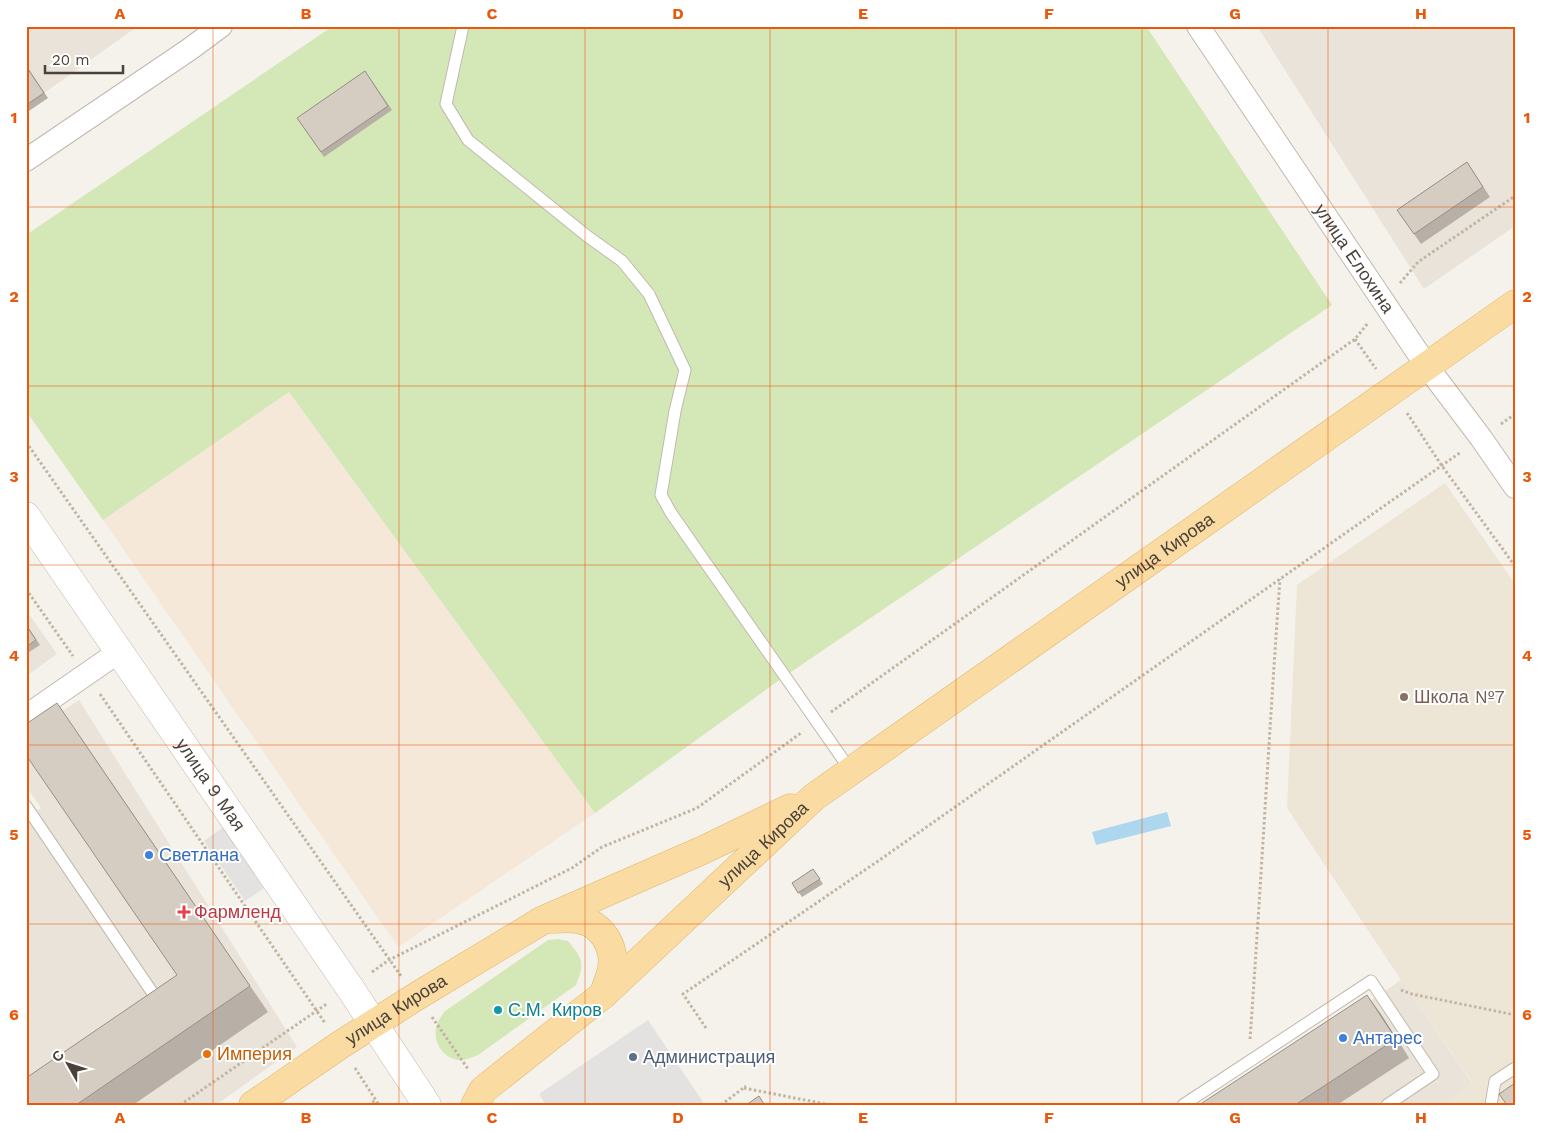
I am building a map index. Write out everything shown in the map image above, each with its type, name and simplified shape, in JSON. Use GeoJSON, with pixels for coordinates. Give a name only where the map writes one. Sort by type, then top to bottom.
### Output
{"type":"FeatureCollection","features":[{"type":"Feature","properties":{"kind":"main road","name":"улица Кирова"},"geometry":{"type":"LineString","coordinates":[[479,1098],[604,994],[814,797],[1515,304]]}},
{"type":"Feature","properties":{"kind":"main road","name":"улица Кирова"},"geometry":{"type":"LineString","coordinates":[[253,1105],[417,996],[543,920],[703,850],[814,797]]}},
{"type":"Feature","properties":{"kind":"main road","name":"улица Кирова"},"geometry":{"type":"LineString","coordinates":[[543,920],[567,918],[582,920],[598,928],[606,937],[612,951],[612,967],[604,994]]}},
{"type":"Feature","properties":{"kind":"street"},"geometry":{"type":"LineString","coordinates":[[26,160],[190,50],[221,26]]}},
{"type":"Feature","properties":{"kind":"street","name":"улица Елохина"},"geometry":{"type":"LineString","coordinates":[[1198,26],[1426,365],[1515,487]]}},
{"type":"Feature","properties":{"kind":"street","name":"улица 9 Мая"},"geometry":{"type":"LineString","coordinates":[[26,516],[350,988],[427,1105]]}},
{"type":"Feature","properties":{"kind":"street"},"geometry":{"type":"LineString","coordinates":[[26,716],[120,652]]}},
{"type":"Feature","properties":{"kind":"lane"},"geometry":{"type":"LineString","coordinates":[[463,26],[446,104],[468,140],[587,236],[622,260],[649,294],[685,370],[673,419],[661,495],[671,513],[851,771]]}},
{"type":"Feature","properties":{"kind":"lane"},"geometry":{"type":"LineString","coordinates":[[26,806],[156,998],[140,1009]]}},
{"type":"Feature","properties":{"kind":"lane"},"geometry":{"type":"LineString","coordinates":[[1183,1105],[1372,981],[1433,1074],[1387,1105]]}},
{"type":"Feature","properties":{"kind":"lane"},"geometry":{"type":"LineString","coordinates":[[1491,1105],[1495,1081],[1515,1068]]}},
{"type":"Feature","properties":{"kind":"path"},"geometry":{"type":"LineString","coordinates":[[180,1105],[389,960],[572,868],[602,847],[697,808],[1354,339],[1418,262],[1515,196]]}},
{"type":"Feature","properties":{"kind":"path"},"geometry":{"type":"LineString","coordinates":[[1354,339],[1442,466],[1515,566]]}},
{"type":"Feature","properties":{"kind":"path"},"geometry":{"type":"LineString","coordinates":[[706,1028],[683,994],[881,859],[1515,414]]}},
{"type":"Feature","properties":{"kind":"path"},"geometry":{"type":"LineString","coordinates":[[26,442],[389,960],[417,996],[479,1098]]}},
{"type":"Feature","properties":{"kind":"path"},"geometry":{"type":"LineString","coordinates":[[1249,1062],[1265,825],[1267,757],[1280,578]]}},
{"type":"Feature","properties":{"kind":"path"},"geometry":{"type":"LineString","coordinates":[[26,589],[317,1010],[379,1105]]}},
{"type":"Feature","properties":{"kind":"path"},"geometry":{"type":"LineString","coordinates":[[1372,981],[1412,994],[1515,1014]]}},
{"type":"Feature","properties":{"kind":"path"},"geometry":{"type":"LineString","coordinates":[[721,1105],[745,1087],[830,1105]]}},
{"type":"Feature","properties":{"kind":"path"},"geometry":{"type":"LineString","coordinates":[[368,1105],[376,1100]]}},
{"type":"Feature","properties":{"kind":"shaded area"},"geometry":{"type":"Polygon","coordinates":[[[26,26],[138,26],[26,106],[26,26]]]}},
{"type":"Feature","properties":{"kind":"shaded area"},"geometry":{"type":"Polygon","coordinates":[[[1257,26],[1515,26],[1515,226],[1424,289],[1257,26]]]}},
{"type":"Feature","properties":{"kind":"shaded area"},"geometry":{"type":"Polygon","coordinates":[[[289,392],[595,813],[398,947],[103,520],[289,392]]]}},
{"type":"Feature","properties":{"kind":"shaded area","name":"Школа №7"},"geometry":{"type":"Polygon","coordinates":[[[1445,483],[1515,584],[1515,1105],[1442,1105],[1472,1082],[1401,980],[1287,808],[1297,585],[1445,483]]]}},
{"type":"Feature","properties":{"kind":"shaded area"},"geometry":{"type":"Polygon","coordinates":[[[26,610],[57,654],[26,676],[26,610]]]}},
{"type":"Feature","properties":{"kind":"shaded area"},"geometry":{"type":"Polygon","coordinates":[[[79,700],[297,1047],[216,1105],[26,1105],[26,977],[30,974],[26,969],[26,817],[41,808],[26,786],[26,735],[79,700]]]}},
{"type":"Feature","properties":{"kind":"shaded area"},"geometry":{"type":"Polygon","coordinates":[[[235,819],[276,880],[245,901],[204,841],[235,819]]]}},
{"type":"Feature","properties":{"kind":"shaded area"},"geometry":{"type":"Polygon","coordinates":[[[1401,980],[1472,1083],[1442,1105],[1216,1105],[1401,980]]]}},
{"type":"Feature","properties":{"kind":"shaded area","name":"Администрация"},"geometry":{"type":"Polygon","coordinates":[[[648,1020],[703,1102],[699,1105],[546,1105],[539,1094],[648,1020]]]}},
{"type":"Feature","properties":{"kind":"green space"},"geometry":{"type":"Polygon","coordinates":[[[333,26],[1146,26],[1332,305],[785,676],[595,813],[289,392],[103,520],[26,411],[26,235],[333,26]]]}},
{"type":"Feature","properties":{"kind":"green space"},"geometry":{"type":"Polygon","coordinates":[[[548,940],[568,941],[577,952],[581,962],[581,971],[576,985],[478,1055],[459,1060],[449,1057],[444,1053],[436,1039],[436,1028],[445,1011],[548,940]]]}},
{"type":"Feature","properties":{"kind":"water"},"geometry":{"type":"Polygon","coordinates":[[[1167,812],[1171,826],[1096,845],[1092,832],[1167,812]]]}},
{"type":"Feature","properties":{"kind":"building"},"geometry":{"type":"Polygon","coordinates":[[[26,66],[44,93],[26,105],[26,66]]]}},
{"type":"Feature","properties":{"kind":"building"},"geometry":{"type":"Polygon","coordinates":[[[365,71],[388,106],[321,152],[297,118],[365,71]]]}},
{"type":"Feature","properties":{"kind":"building"},"geometry":{"type":"Polygon","coordinates":[[[1467,162],[1483,187],[1414,234],[1397,210],[1467,162]]]}},
{"type":"Feature","properties":{"kind":"building"},"geometry":{"type":"Polygon","coordinates":[[[26,625],[36,640],[26,647],[26,625]]]}},
{"type":"Feature","properties":{"kind":"building"},"geometry":{"type":"Polygon","coordinates":[[[57,703],[250,986],[76,1105],[26,1105],[26,1078],[177,975],[26,755],[26,724],[57,703]]]}},
{"type":"Feature","properties":{"kind":"building"},"geometry":{"type":"Polygon","coordinates":[[[813,869],[820,879],[798,893],[792,883],[813,869]]]}},
{"type":"Feature","properties":{"kind":"building"},"geometry":{"type":"Polygon","coordinates":[[[1367,995],[1396,1039],[1295,1105],[1199,1105],[1367,995]]]}},
{"type":"Feature","properties":{"kind":"building"},"geometry":{"type":"Polygon","coordinates":[[[1515,1083],[1515,1105],[1507,1105],[1499,1094],[1515,1083]]]}},
{"type":"Feature","properties":{"kind":"building"},"geometry":{"type":"Polygon","coordinates":[[[759,1096],[764,1104],[746,1105],[759,1096]]]}},
{"type":"Feature","properties":{"kind":"place","name":"Школа №7"},"geometry":{"type":"Point","coordinates":[1404,697]}},
{"type":"Feature","properties":{"kind":"place","name":"Светлана"},"geometry":{"type":"Point","coordinates":[149,855]}},
{"type":"Feature","properties":{"kind":"place","name":"Фармленд"},"geometry":{"type":"Point","coordinates":[184,912]}},
{"type":"Feature","properties":{"kind":"place","name":"С.М. Киров"},"geometry":{"type":"Point","coordinates":[498,1010]}},
{"type":"Feature","properties":{"kind":"place","name":"Антарес"},"geometry":{"type":"Point","coordinates":[1343,1038]}},
{"type":"Feature","properties":{"kind":"place","name":"Империя"},"geometry":{"type":"Point","coordinates":[207,1054]}},
{"type":"Feature","properties":{"kind":"place","name":"Администрация"},"geometry":{"type":"Point","coordinates":[633,1057]}}]}
